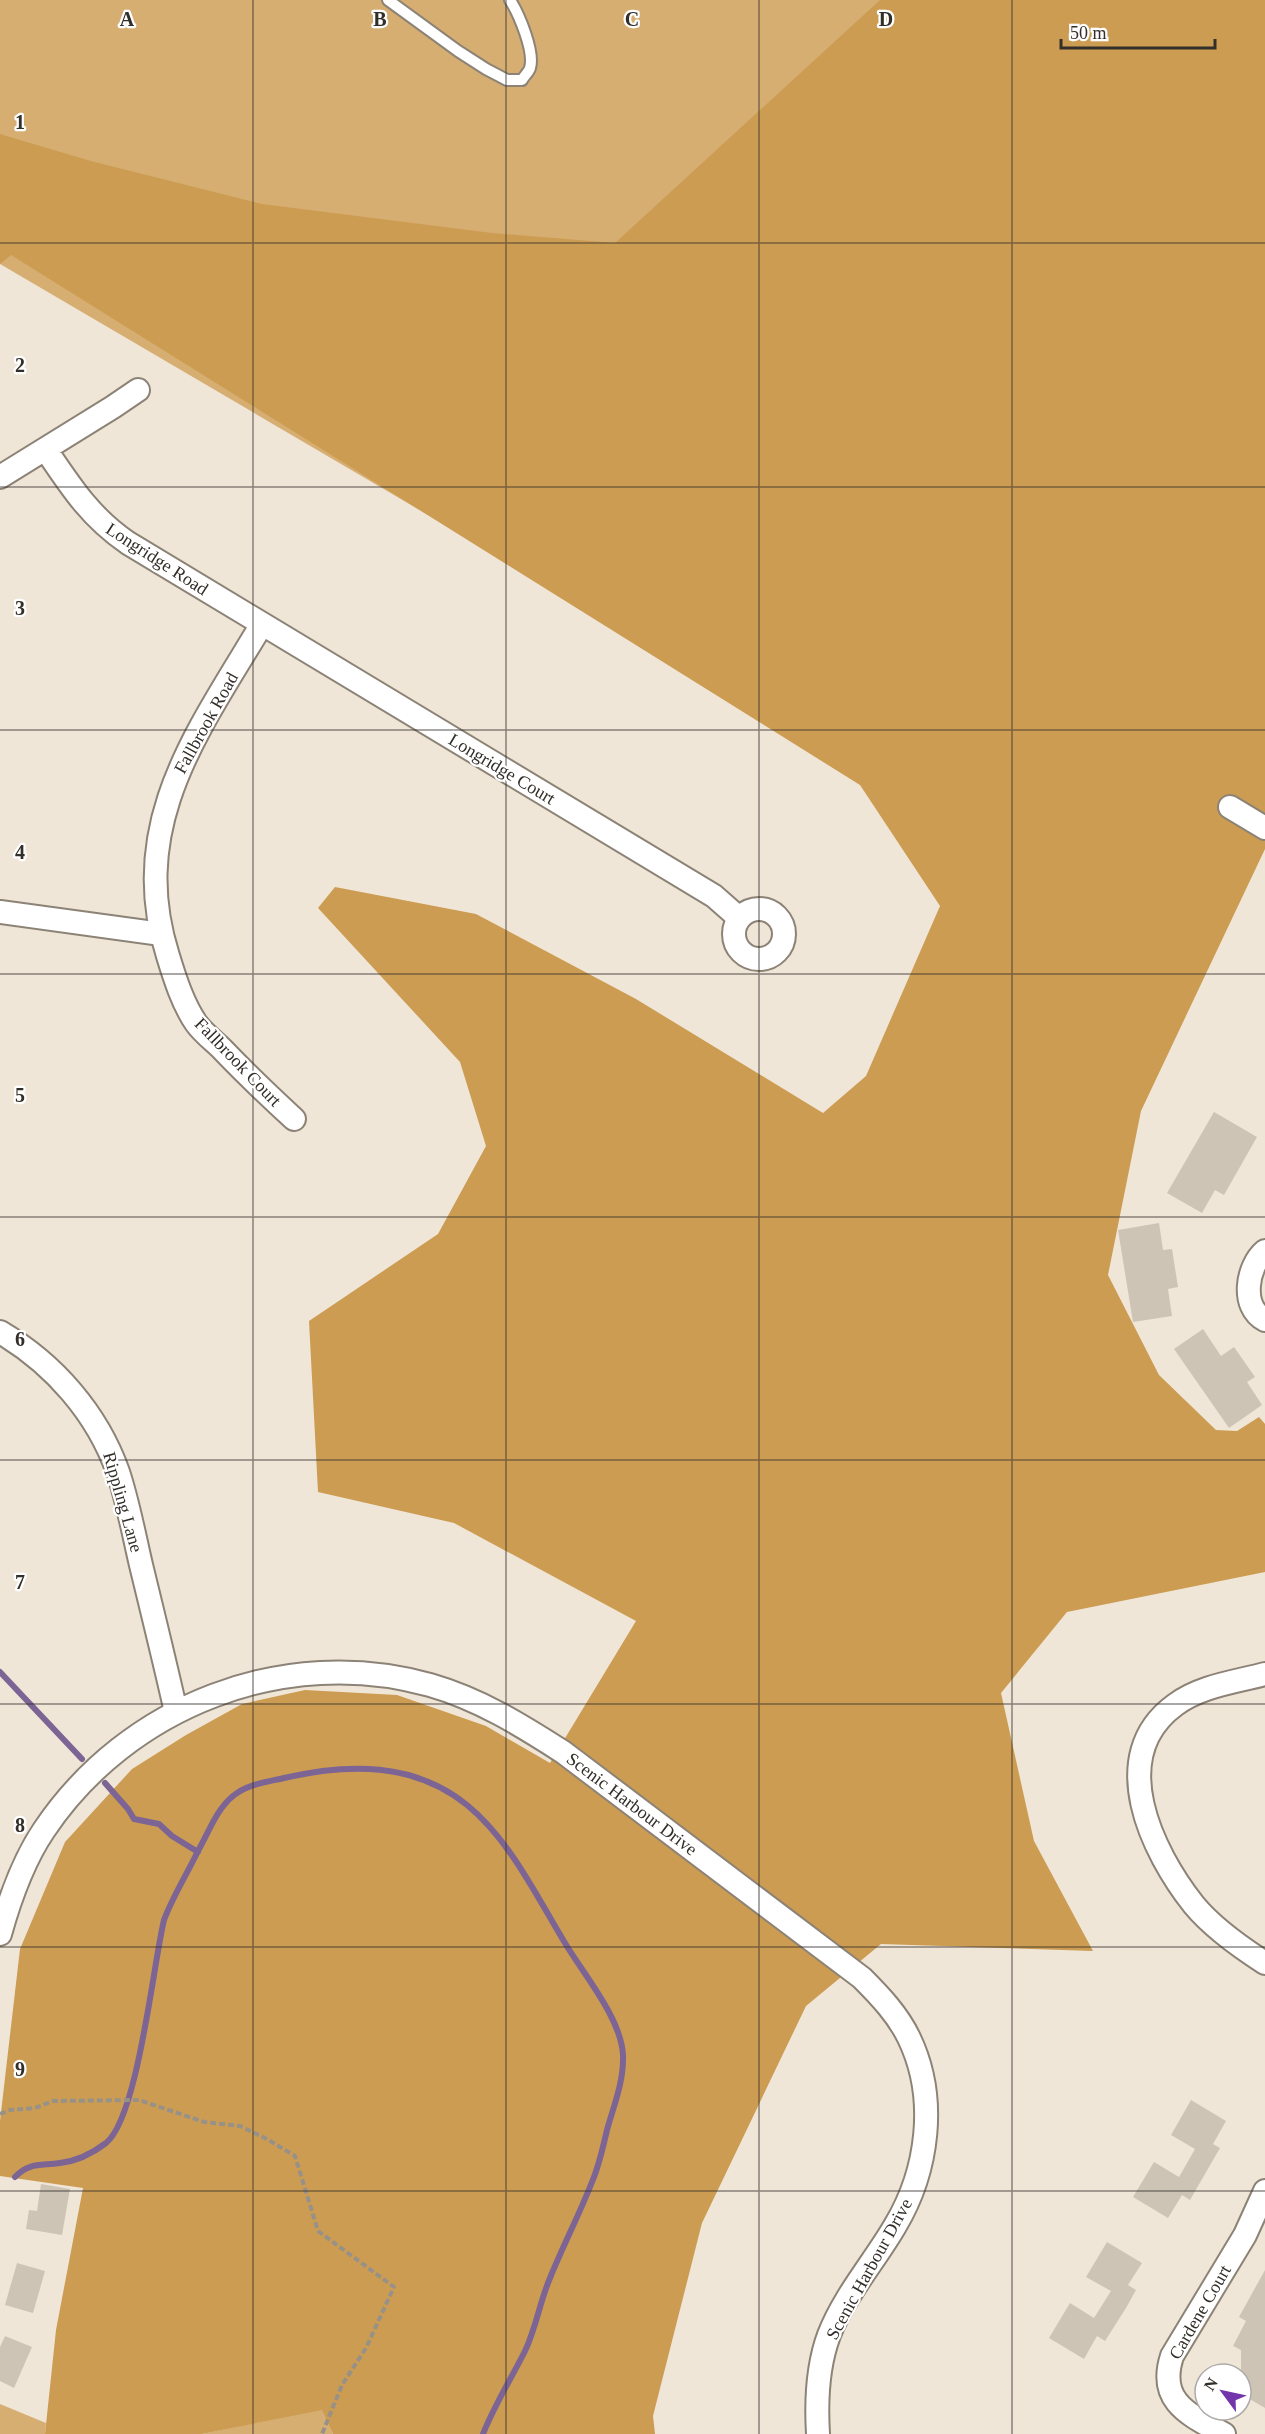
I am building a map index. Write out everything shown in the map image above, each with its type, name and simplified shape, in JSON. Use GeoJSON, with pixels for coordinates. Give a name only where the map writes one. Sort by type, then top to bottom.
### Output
{"type":"FeatureCollection","features":[{"type":"Feature","properties":{"kind":"street"},"geometry":{"type":"LineString","coordinates":[[0,477],[138,390]]}},
{"type":"Feature","properties":{"kind":"street","name":"Longridge Road"},"geometry":{"type":"LineString","coordinates":[[46,450],[82,503],[111,532],[262,624]]}},
{"type":"Feature","properties":{"kind":"street","name":"Longridge Court"},"geometry":{"type":"LineString","coordinates":[[262,624],[714,896],[739,918]]}},
{"type":"Feature","properties":{"kind":"street","name":"Fallbrook Road"},"geometry":{"type":"LineString","coordinates":[[161,934],[155,901],[156,864],[163,819],[172,787],[192,740],[262,624]]}},
{"type":"Feature","properties":{"kind":"street"},"geometry":{"type":"LineString","coordinates":[[1230,807],[1265,828]]}},
{"type":"Feature","properties":{"kind":"street"},"geometry":{"type":"LineString","coordinates":[[0,912],[161,934]]}},
{"type":"Feature","properties":{"kind":"street","name":"Fallbrook Court"},"geometry":{"type":"LineString","coordinates":[[161,934],[177,986],[197,1024],[294,1119]]}},
{"type":"Feature","properties":{"kind":"street"},"geometry":{"type":"LineString","coordinates":[[1265,1251],[1256,1262],[1248,1292],[1255,1311],[1265,1320]]}},
{"type":"Feature","properties":{"kind":"street","name":"Rippling Lane"},"geometry":{"type":"LineString","coordinates":[[0,1332],[41,1360],[68,1387],[86,1410],[109,1451],[124,1495],[176,1712]]}},
{"type":"Feature","properties":{"kind":"street","name":"Scenic Harbour Drive"},"geometry":{"type":"LineString","coordinates":[[0,1934],[18,1880],[30,1856],[64,1802],[102,1762],[142,1732],[176,1712],[243,1685],[318,1672],[355,1673],[393,1677],[430,1685],[466,1697],[516,1722],[563,1752],[862,1978],[879,1995],[904,2028],[918,2060],[926,2098],[925,2142],[918,2176],[905,2209],[839,2314],[830,2333],[819,2378],[818,2434]]}},
{"type":"Feature","properties":{"kind":"street"},"geometry":{"type":"LineString","coordinates":[[1265,1674],[1187,1696],[1172,1707],[1160,1719],[1148,1738],[1142,1754],[1138,1782],[1143,1809],[1153,1837],[1177,1881],[1195,1906],[1209,1920],[1265,1963]]}},
{"type":"Feature","properties":{"kind":"street","name":"Cardene Court"},"geometry":{"type":"LineString","coordinates":[[1224,2434],[1180,2408],[1171,2392],[1168,2368],[1172,2356],[1260,2219],[1265,2191]]}},
{"type":"Feature","properties":{"kind":"lane"},"geometry":{"type":"LineString","coordinates":[[388,0],[486,69],[507,80],[522,80],[530,70],[530,54],[516,9],[510,0]]}},
{"type":"Feature","properties":{"kind":"path"},"geometry":{"type":"LineString","coordinates":[[0,2114],[10,2110],[35,2108],[53,2101],[139,2100],[204,2122],[240,2126],[295,2156],[318,2231],[394,2288],[366,2349],[342,2385],[322,2434]]}},
{"type":"Feature","properties":{"kind":"shaded area"},"geometry":{"type":"Polygon","coordinates":[[[0,0],[1265,0],[1042,875],[0,264],[0,0]]]}},
{"type":"Feature","properties":{"kind":"shaded area"},"geometry":{"type":"Polygon","coordinates":[[[880,0],[1265,0],[1265,849],[1141,1111],[1108,1275],[1159,1375],[1216,1430],[1237,1431],[1259,1417],[1265,1424],[1265,1572],[1067,1612],[1001,1693],[1034,1841],[1093,1951],[881,1944],[806,2006],[702,2223],[653,2416],[655,2434],[333,2434],[322,2410],[202,2434],[45,2434],[56,2330],[83,2188],[0,2176],[0,2121],[20,1949],[65,1842],[132,1769],[186,1735],[242,1704],[305,1690],[397,1695],[486,1726],[550,1763],[636,1621],[454,1523],[318,1492],[309,1321],[438,1234],[486,1146],[460,1062],[318,908],[335,887],[476,914],[636,999],[823,1113],[866,1076],[940,906],[860,785],[11,255],[0,264],[0,134],[91,161],[262,204],[492,233],[615,243],[880,0]]]}},
{"type":"Feature","properties":{"kind":"shaded area"},"geometry":{"type":"Polygon","coordinates":[[[0,2404],[46,2423],[45,2434],[0,2434],[0,2404]]]}},
{"type":"Feature","properties":{"kind":"shaded area"},"geometry":{"type":"Polygon","coordinates":[[[322,2409],[333,2434],[202,2434],[322,2409]]]}},
{"type":"Feature","properties":{"kind":"building"},"geometry":{"type":"Polygon","coordinates":[[[1214,1112],[1257,1137],[1224,1195],[1215,1190],[1202,1213],[1167,1193],[1214,1112]]]}},
{"type":"Feature","properties":{"kind":"building"},"geometry":{"type":"Polygon","coordinates":[[[1159,1223],[1163,1250],[1172,1249],[1178,1287],[1168,1289],[1172,1316],[1133,1322],[1118,1230],[1159,1223]]]}},
{"type":"Feature","properties":{"kind":"building"},"geometry":{"type":"Polygon","coordinates":[[[1203,1329],[1221,1356],[1234,1347],[1255,1377],[1247,1382],[1262,1405],[1229,1428],[1174,1349],[1203,1329]]]}},
{"type":"Feature","properties":{"kind":"building"},"geometry":{"type":"Polygon","coordinates":[[[1191,2100],[1226,2121],[1213,2144],[1220,2148],[1190,2200],[1182,2195],[1168,2218],[1133,2197],[1154,2162],[1179,2177],[1195,2149],[1171,2135],[1191,2100]]]}},
{"type":"Feature","properties":{"kind":"building"},"geometry":{"type":"Polygon","coordinates":[[[41,2184],[70,2189],[62,2235],[26,2229],[29,2210],[37,2211],[41,2184]]]}},
{"type":"Feature","properties":{"kind":"building"},"geometry":{"type":"Polygon","coordinates":[[[1107,2242],[1142,2263],[1128,2285],[1136,2290],[1126,2308],[1105,2341],[1097,2336],[1084,2359],[1049,2338],[1070,2303],[1094,2318],[1111,2291],[1086,2277],[1107,2242]]]}},
{"type":"Feature","properties":{"kind":"building"},"geometry":{"type":"Polygon","coordinates":[[[17,2263],[45,2271],[33,2313],[5,2305],[17,2263]]]}},
{"type":"Feature","properties":{"kind":"building"},"geometry":{"type":"Polygon","coordinates":[[[1265,2270],[1265,2408],[1253,2401],[1253,2362],[1241,2362],[1241,2350],[1233,2346],[1246,2321],[1239,2317],[1265,2270]]]}},
{"type":"Feature","properties":{"kind":"building"},"geometry":{"type":"Polygon","coordinates":[[[5,2336],[32,2347],[14,2388],[0,2381],[0,2347],[5,2336]]]}},
{"type":"Feature","properties":{"kind":"waterway"},"geometry":{"type":"LineString","coordinates":[[0,1672],[82,1759]]}},
{"type":"Feature","properties":{"kind":"waterway"},"geometry":{"type":"LineString","coordinates":[[15,2177],[30,2167],[66,2162],[84,2156],[106,2143],[117,2128],[136,2073],[164,1920],[213,1822],[233,1796],[244,1789],[264,1782],[308,1773],[356,1769],[403,1774],[447,1791],[482,1819],[510,1852],[609,2012],[621,2041],[623,2055],[620,2084],[594,2176],[547,2287],[529,2342],[483,2434]]}},
{"type":"Feature","properties":{"kind":"waterway"},"geometry":{"type":"LineString","coordinates":[[105,1783],[134,1819],[159,1824],[172,1836],[198,1852]]}}]}
